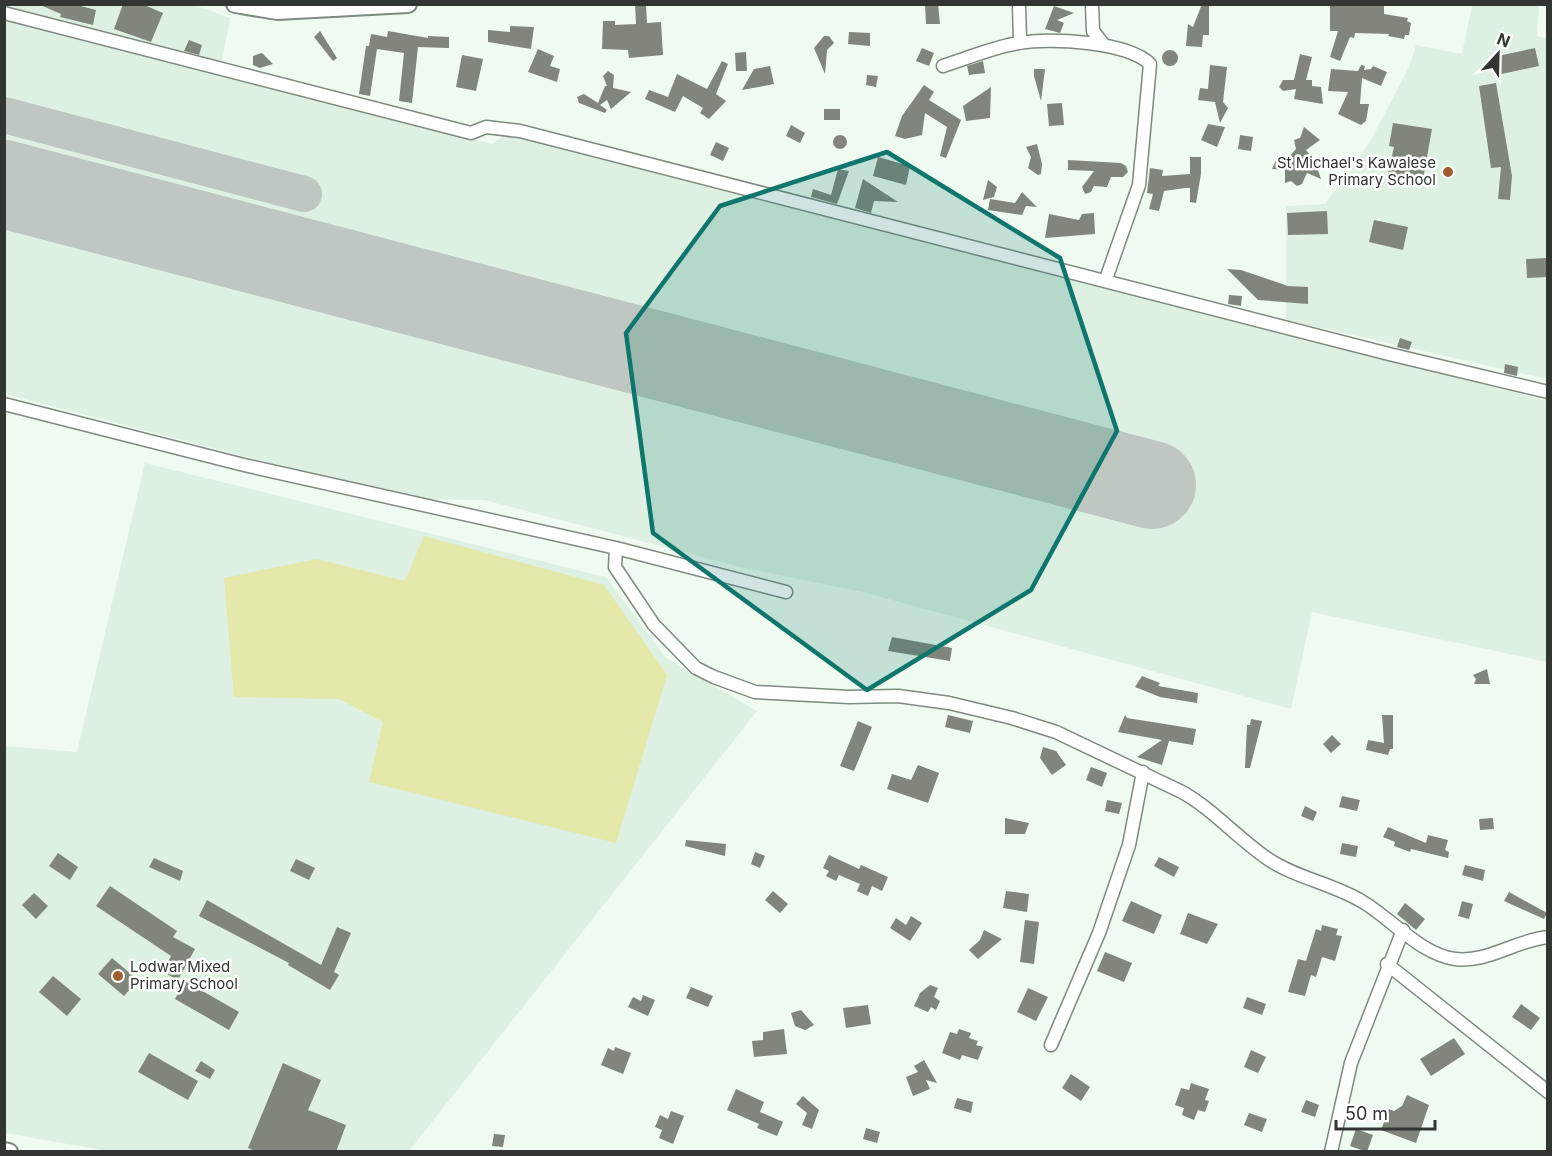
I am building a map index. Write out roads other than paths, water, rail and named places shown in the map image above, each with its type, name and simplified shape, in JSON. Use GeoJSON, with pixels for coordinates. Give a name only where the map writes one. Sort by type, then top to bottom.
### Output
{"type":"FeatureCollection","features":[{"type":"Feature","properties":{"kind":"main road"},"geometry":{"type":"LineString","coordinates":[[235,4],[277,11],[408,4]]}},
{"type":"Feature","properties":{"kind":"main road"},"geometry":{"type":"LineString","coordinates":[[4,1150],[9,1152]]}},
{"type":"Feature","properties":{"kind":"street"},"geometry":{"type":"LineString","coordinates":[[1019,4],[1020,42]]}},
{"type":"Feature","properties":{"kind":"street"},"geometry":{"type":"LineString","coordinates":[[1092,4],[1093,31],[1104,45]]}},
{"type":"Feature","properties":{"kind":"street"},"geometry":{"type":"LineString","coordinates":[[4,13],[471,134],[486,127],[520,131],[1106,279],[1389,354],[1548,392]]}},
{"type":"Feature","properties":{"kind":"street"},"geometry":{"type":"LineString","coordinates":[[943,66],[1020,42],[1104,45],[1132,52],[1150,64],[1150,92],[1140,185],[1106,279]]}},
{"type":"Feature","properties":{"kind":"street"},"geometry":{"type":"LineString","coordinates":[[4,404],[244,465],[616,548],[786,592]]}},
{"type":"Feature","properties":{"kind":"street"},"geometry":{"type":"LineString","coordinates":[[616,548],[615,567],[654,625],[696,668],[714,677],[755,692],[849,697],[898,696],[949,703],[1030,723],[1143,772],[1206,805],[1269,860],[1363,902],[1439,955],[1470,960],[1532,939],[1548,937]]}},
{"type":"Feature","properties":{"kind":"street"},"geometry":{"type":"LineString","coordinates":[[1051,1045],[1099,933],[1129,845],[1143,772]]}},
{"type":"Feature","properties":{"kind":"street"},"geometry":{"type":"LineString","coordinates":[[1331,1152],[1351,1063],[1387,964],[1402,930]]}},
{"type":"Feature","properties":{"kind":"street"},"geometry":{"type":"LineString","coordinates":[[1387,964],[1548,1092]]}},
{"type":"Feature","properties":{"kind":"place","name":"St Michael's Kawalese Primary School"},"geometry":{"type":"Point","coordinates":[1448,172]}},
{"type":"Feature","properties":{"kind":"place","name":"Lodwar Mixed Primary School"},"geometry":{"type":"Point","coordinates":[118,976]}}]}
